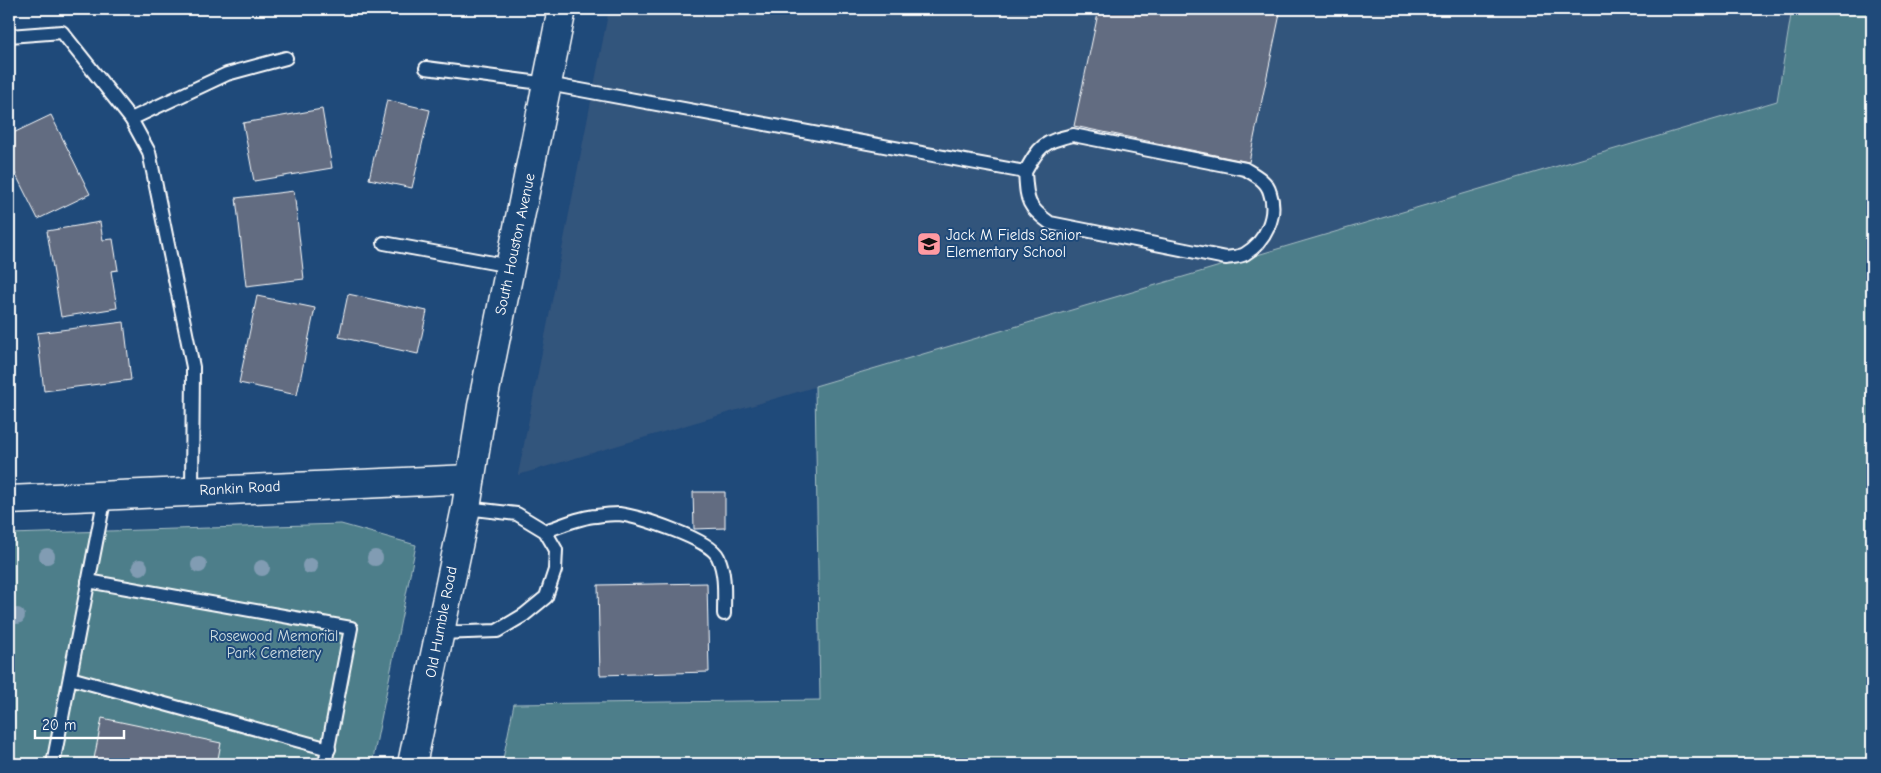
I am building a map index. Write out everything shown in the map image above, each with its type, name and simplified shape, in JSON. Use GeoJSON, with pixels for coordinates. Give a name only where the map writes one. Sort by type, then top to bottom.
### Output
{"type":"FeatureCollection","features":[{"type":"Feature","properties":{"kind":"main road","name":"South Houston Avenue"},"geometry":{"type":"LineString","coordinates":[[470,479],[482,406],[562,9]]}},
{"type":"Feature","properties":{"kind":"main road","name":"Rankin Road"},"geometry":{"type":"LineString","coordinates":[[9,500],[470,479]]}},
{"type":"Feature","properties":{"kind":"main road","name":"Old Humble Road"},"geometry":{"type":"LineString","coordinates":[[412,764],[466,508],[470,479]]}},
{"type":"Feature","properties":{"kind":"lane"},"geometry":{"type":"LineString","coordinates":[[9,36],[62,32],[131,119],[149,152],[193,367],[192,491]]}},
{"type":"Feature","properties":{"kind":"lane"},"geometry":{"type":"LineString","coordinates":[[131,119],[227,74],[286,58]]}},
{"type":"Feature","properties":{"kind":"lane"},"geometry":{"type":"LineString","coordinates":[[426,68],[548,84],[1025,172]]}},
{"type":"Feature","properties":{"kind":"lane"},"geometry":{"type":"LineString","coordinates":[[1073,134],[1245,169],[1260,178],[1270,193],[1272,218],[1262,240],[1244,255],[1226,258],[1050,223],[1035,212],[1026,197],[1025,172],[1037,151],[1052,140],[1073,134]]}},
{"type":"Feature","properties":{"kind":"lane"},"geometry":{"type":"LineString","coordinates":[[384,243],[510,266]]}},
{"type":"Feature","properties":{"kind":"lane"},"geometry":{"type":"LineString","coordinates":[[53,764],[105,496]]}},
{"type":"Feature","properties":{"kind":"lane"},"geometry":{"type":"LineString","coordinates":[[439,633],[497,631],[524,615],[546,597],[555,570],[556,550],[545,531],[516,514],[466,508]]}},
{"type":"Feature","properties":{"kind":"lane"},"geometry":{"type":"LineString","coordinates":[[545,531],[593,516],[618,514],[665,526],[694,539],[713,549],[718,557],[724,584],[724,614]]}},
{"type":"Feature","properties":{"kind":"lane"},"geometry":{"type":"LineString","coordinates":[[88,582],[351,628],[325,764]]}},
{"type":"Feature","properties":{"kind":"lane"},"geometry":{"type":"LineString","coordinates":[[70,678],[329,749]]}},
{"type":"Feature","properties":{"kind":"shaded area","name":"Jack M Fields Senior Elementary School"},"geometry":{"type":"Polygon","coordinates":[[[609,9],[1792,9],[1777,101],[518,475],[609,9]]]}},
{"type":"Feature","properties":{"kind":"green space"},"geometry":{"type":"Polygon","coordinates":[[[1792,9],[1872,9],[1872,764],[502,764],[514,704],[820,700],[815,386],[1777,101],[1792,9]]]}},
{"type":"Feature","properties":{"kind":"green space","name":"Rosewood Memorial Park Cemetery"},"geometry":{"type":"Polygon","coordinates":[[[341,524],[416,545],[372,764],[9,764],[9,534],[341,524]]]}},
{"type":"Feature","properties":{"kind":"building"},"geometry":{"type":"Polygon","coordinates":[[[1099,9],[1281,9],[1249,162],[1074,126],[1099,9]]]}},
{"type":"Feature","properties":{"kind":"building"},"geometry":{"type":"Polygon","coordinates":[[[387,100],[430,110],[412,188],[369,179],[387,100]]]}},
{"type":"Feature","properties":{"kind":"building"},"geometry":{"type":"Polygon","coordinates":[[[322,109],[332,168],[254,181],[243,123],[322,109]]]}},
{"type":"Feature","properties":{"kind":"building"},"geometry":{"type":"Polygon","coordinates":[[[51,115],[90,194],[38,219],[9,161],[9,135],[51,115]]]}},
{"type":"Feature","properties":{"kind":"building"},"geometry":{"type":"Polygon","coordinates":[[[294,191],[304,279],[246,286],[236,198],[294,191]]]}},
{"type":"Feature","properties":{"kind":"building"},"geometry":{"type":"Polygon","coordinates":[[[100,222],[103,240],[113,239],[118,270],[111,271],[117,308],[61,317],[47,231],[100,222]]]}},
{"type":"Feature","properties":{"kind":"building"},"geometry":{"type":"Polygon","coordinates":[[[348,294],[427,311],[418,354],[339,337],[348,294]]]}},
{"type":"Feature","properties":{"kind":"building"},"geometry":{"type":"Polygon","coordinates":[[[257,296],[315,308],[297,395],[239,383],[257,296]]]}},
{"type":"Feature","properties":{"kind":"building"},"geometry":{"type":"Polygon","coordinates":[[[124,322],[131,380],[44,391],[37,333],[124,322]]]}},
{"type":"Feature","properties":{"kind":"building"},"geometry":{"type":"Polygon","coordinates":[[[693,492],[725,492],[725,528],[694,529],[693,492]]]}},
{"type":"Feature","properties":{"kind":"building"},"geometry":{"type":"Polygon","coordinates":[[[707,583],[709,672],[600,675],[598,585],[707,583]]]}},
{"type":"Feature","properties":{"kind":"building"},"geometry":{"type":"Polygon","coordinates":[[[102,718],[221,743],[217,764],[93,764],[102,718]]]}},
{"type":"Feature","properties":{"kind":"place","name":"Jack M Fields Senior Elementary School"},"geometry":{"type":"Point","coordinates":[929,244]}}]}
